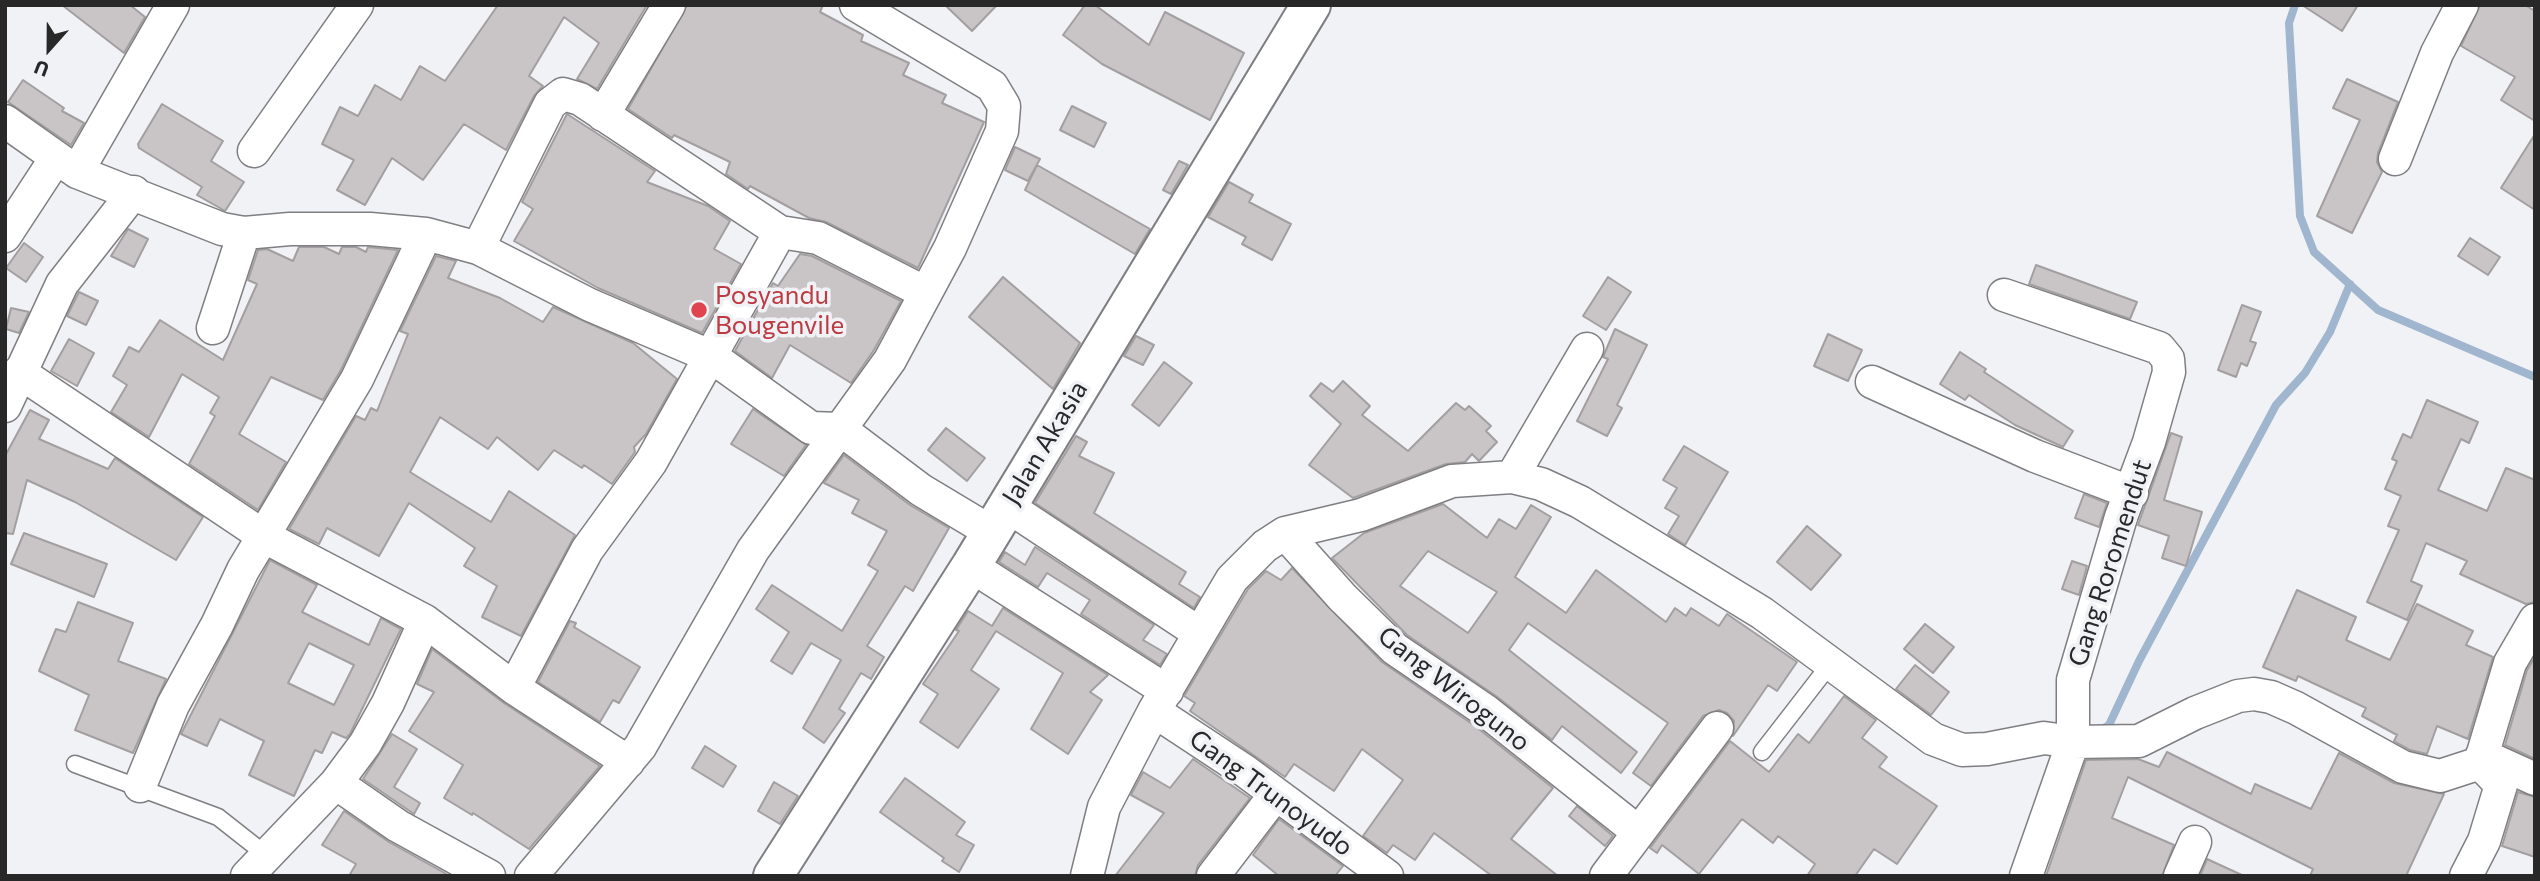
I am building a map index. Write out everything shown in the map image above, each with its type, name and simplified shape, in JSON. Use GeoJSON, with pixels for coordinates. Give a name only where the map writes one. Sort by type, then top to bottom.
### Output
{"type":"FeatureCollection","features":[{"type":"Feature","properties":{"kind":"street"},"geometry":{"type":"LineString","coordinates":[[254,151],[358,5]]}},
{"type":"Feature","properties":{"kind":"street"},"geometry":{"type":"LineString","coordinates":[[603,115],[669,5]]}},
{"type":"Feature","properties":{"kind":"street"},"geometry":{"type":"LineString","coordinates":[[531,876],[628,762],[753,550],[890,360],[950,248],[1002,131],[1004,106],[992,86],[856,5]]}},
{"type":"Feature","properties":{"kind":"street","name":"Jalan Akasia"},"geometry":{"type":"LineString","coordinates":[[773,876],[971,566],[1311,5]]}},
{"type":"Feature","properties":{"kind":"street"},"geometry":{"type":"LineString","coordinates":[[2395,159],[2437,53],[2462,5]]}},
{"type":"Feature","properties":{"kind":"street"},"geometry":{"type":"LineString","coordinates":[[5,236],[66,165],[167,7]]}},
{"type":"Feature","properties":{"kind":"street"},"geometry":{"type":"LineString","coordinates":[[478,248],[556,97],[571,95],[780,232],[818,238],[926,293]]}},
{"type":"Feature","properties":{"kind":"street"},"geometry":{"type":"LineString","coordinates":[[5,121],[66,165],[222,229],[244,233],[290,229],[370,229],[426,234],[478,248],[590,305],[712,357],[811,428],[840,429],[921,490],[999,519],[1199,633]]}},
{"type":"Feature","properties":{"kind":"street"},"geometry":{"type":"LineString","coordinates":[[5,406],[62,284],[134,192]]}},
{"type":"Feature","properties":{"kind":"street"},"geometry":{"type":"LineString","coordinates":[[514,688],[587,550],[651,462],[780,232]]}},
{"type":"Feature","properties":{"kind":"street"},"geometry":{"type":"LineString","coordinates":[[213,328],[244,233]]}},
{"type":"Feature","properties":{"kind":"street"},"geometry":{"type":"LineString","coordinates":[[140,786],[173,705],[217,625],[243,570],[358,379],[426,234]]}},
{"type":"Feature","properties":{"kind":"street","name":"Gang Roromendut"},"geometry":{"type":"LineString","coordinates":[[2004,295],[2159,348],[2168,359],[2169,372],[2090,617],[2073,680],[2073,742],[2026,876]]}},
{"type":"Feature","properties":{"kind":"street"},"geometry":{"type":"LineString","coordinates":[[1511,477],[1587,349]]}},
{"type":"Feature","properties":{"kind":"street"},"geometry":{"type":"LineString","coordinates":[[19,372],[265,537],[425,621],[514,688],[628,762]]}},
{"type":"Feature","properties":{"kind":"street"},"geometry":{"type":"LineString","coordinates":[[1872,382],[2035,456],[2132,493]]}},
{"type":"Feature","properties":{"kind":"street"},"geometry":{"type":"LineString","coordinates":[[1087,876],[1104,807],[1160,701],[1232,579],[1265,546],[1284,533],[1361,515],[1452,481],[1511,477],[1541,484],[1580,502],[1762,613],[1933,739],[1962,750],[1987,749],[2044,738],[2073,742],[2139,741],[2195,713],[2238,696],[2254,694],[2296,709],[2403,767],[2440,776],[2481,759],[2535,779]]}},
{"type":"Feature","properties":{"kind":"street","name":"Gang Wiroguno"},"geometry":{"type":"LineString","coordinates":[[1284,533],[1395,649],[1486,711],[1637,831]]}},
{"type":"Feature","properties":{"kind":"street","name":"Gang Trunoyudo"},"geometry":{"type":"LineString","coordinates":[[971,566],[1160,701],[1275,796],[1387,876]]}},
{"type":"Feature","properties":{"kind":"street"},"geometry":{"type":"LineString","coordinates":[[2481,759],[2510,663],[2535,620]]}},
{"type":"Feature","properties":{"kind":"street"},"geometry":{"type":"LineString","coordinates":[[256,865],[336,783],[365,744],[388,703],[425,621]]}},
{"type":"Feature","properties":{"kind":"street"},"geometry":{"type":"LineString","coordinates":[[1606,876],[1637,831],[1717,729]]}},
{"type":"Feature","properties":{"kind":"street"},"geometry":{"type":"LineString","coordinates":[[2466,876],[2484,841],[2501,785],[2481,759]]}},
{"type":"Feature","properties":{"kind":"street"},"geometry":{"type":"LineString","coordinates":[[336,783],[398,826],[489,876]]}},
{"type":"Feature","properties":{"kind":"street"},"geometry":{"type":"LineString","coordinates":[[1213,876],[1275,796]]}},
{"type":"Feature","properties":{"kind":"street"},"geometry":{"type":"LineString","coordinates":[[2180,876],[2195,842]]}},
{"type":"Feature","properties":{"kind":"lane"},"geometry":{"type":"LineString","coordinates":[[1762,752],[1831,663]]}},
{"type":"Feature","properties":{"kind":"lane"},"geometry":{"type":"LineString","coordinates":[[75,764],[218,817],[256,865]]}},
{"type":"Feature","properties":{"kind":"building"},"geometry":{"type":"Polygon","coordinates":[[[62,5],[130,5],[145,17],[124,53],[62,5]]]}},
{"type":"Feature","properties":{"kind":"building"},"geometry":{"type":"Polygon","coordinates":[[[498,5],[647,5],[597,89],[577,79],[599,43],[564,17],[529,76],[543,86],[534,96],[506,150],[464,124],[423,180],[392,158],[365,205],[337,190],[354,160],[322,144],[340,107],[358,116],[375,85],[401,100],[420,66],[445,81],[498,5]]]}},
{"type":"Feature","properties":{"kind":"building"},"geometry":{"type":"Polygon","coordinates":[[[687,5],[823,5],[820,12],[863,35],[861,41],[909,63],[903,75],[946,95],[942,103],[984,122],[918,268],[826,222],[809,218],[750,186],[748,189],[726,174],[730,162],[674,135],[672,138],[628,109],[687,5]]]}},
{"type":"Feature","properties":{"kind":"building"},"geometry":{"type":"Polygon","coordinates":[[[945,5],[997,5],[972,31],[945,5]]]}},
{"type":"Feature","properties":{"kind":"building"},"geometry":{"type":"Polygon","coordinates":[[[1085,5],[1095,5],[1149,45],[1165,12],[1244,53],[1210,120],[1102,64],[1063,35],[1085,5]]]}},
{"type":"Feature","properties":{"kind":"building"},"geometry":{"type":"Polygon","coordinates":[[[2302,5],[2358,5],[2342,31],[2302,5]]]}},
{"type":"Feature","properties":{"kind":"building"},"geometry":{"type":"Polygon","coordinates":[[[2480,5],[2525,5],[2535,11],[2535,121],[2501,100],[2515,77],[2461,46],[2480,5]]]}},
{"type":"Feature","properties":{"kind":"building"},"geometry":{"type":"Polygon","coordinates":[[[2347,79],[2398,102],[2378,153],[2377,162],[2382,172],[2352,233],[2317,216],[2360,120],[2333,108],[2347,79]]]}},
{"type":"Feature","properties":{"kind":"building"},"geometry":{"type":"Polygon","coordinates":[[[23,80],[64,108],[62,111],[84,123],[71,145],[8,102],[23,80]]]}},
{"type":"Feature","properties":{"kind":"building"},"geometry":{"type":"Polygon","coordinates":[[[162,104],[223,141],[211,161],[244,182],[225,211],[197,195],[202,187],[139,148],[138,144],[162,104]]]}},
{"type":"Feature","properties":{"kind":"building"},"geometry":{"type":"Polygon","coordinates":[[[1072,106],[1106,123],[1094,147],[1060,130],[1072,106]]]}},
{"type":"Feature","properties":{"kind":"building"},"geometry":{"type":"Polygon","coordinates":[[[567,114],[655,171],[647,182],[708,206],[730,221],[714,249],[741,264],[702,333],[598,288],[514,241],[533,209],[522,202],[567,114]]]}},
{"type":"Feature","properties":{"kind":"building"},"geometry":{"type":"Polygon","coordinates":[[[2535,134],[2535,210],[2501,188],[2535,134]]]}},
{"type":"Feature","properties":{"kind":"building"},"geometry":{"type":"Polygon","coordinates":[[[1015,147],[1040,159],[1028,181],[1005,170],[1015,147]]]}},
{"type":"Feature","properties":{"kind":"building"},"geometry":{"type":"Polygon","coordinates":[[[1179,161],[1188,165],[1171,194],[1163,190],[1179,161]]]}},
{"type":"Feature","properties":{"kind":"building"},"geometry":{"type":"Polygon","coordinates":[[[1037,165],[1150,229],[1135,254],[1025,190],[1037,165]]]}},
{"type":"Feature","properties":{"kind":"building"},"geometry":{"type":"Polygon","coordinates":[[[1229,182],[1253,195],[1249,202],[1291,224],[1272,260],[1242,244],[1246,237],[1208,217],[1229,182]]]}},
{"type":"Feature","properties":{"kind":"building"},"geometry":{"type":"Polygon","coordinates":[[[128,229],[148,239],[134,267],[111,256],[128,229]]]}},
{"type":"Feature","properties":{"kind":"building"},"geometry":{"type":"Polygon","coordinates":[[[2470,238],[2500,257],[2488,275],[2458,256],[2470,238]]]}},
{"type":"Feature","properties":{"kind":"building"},"geometry":{"type":"Polygon","coordinates":[[[24,243],[43,257],[26,282],[6,268],[24,243]]]}},
{"type":"Feature","properties":{"kind":"building"},"geometry":{"type":"Polygon","coordinates":[[[299,247],[324,247],[339,254],[342,247],[356,247],[366,252],[368,247],[398,250],[341,370],[323,400],[271,377],[239,434],[286,462],[258,510],[189,464],[215,416],[210,413],[219,397],[182,374],[149,437],[111,412],[127,385],[113,376],[129,347],[139,352],[160,320],[223,360],[257,284],[248,280],[258,250],[267,249],[293,261],[299,247]]]}},
{"type":"Feature","properties":{"kind":"building"},"geometry":{"type":"Polygon","coordinates":[[[800,254],[812,256],[901,301],[874,350],[851,383],[790,345],[772,378],[735,351],[773,283],[778,286],[800,254]]]}},
{"type":"Feature","properties":{"kind":"building"},"geometry":{"type":"Polygon","coordinates":[[[436,256],[456,261],[448,278],[500,298],[543,322],[553,307],[633,343],[677,379],[646,434],[634,447],[635,452],[612,484],[584,465],[582,468],[554,450],[538,470],[497,437],[488,449],[440,417],[410,472],[491,522],[509,491],[575,535],[521,636],[482,617],[497,586],[464,566],[475,548],[409,503],[379,556],[327,528],[319,544],[289,529],[356,416],[365,420],[371,408],[377,411],[408,334],[400,331],[436,256]]]}},
{"type":"Feature","properties":{"kind":"building"},"geometry":{"type":"Polygon","coordinates":[[[2036,265],[2137,302],[2130,319],[2029,284],[2036,265]]]}},
{"type":"Feature","properties":{"kind":"building"},"geometry":{"type":"Polygon","coordinates":[[[1003,277],[1080,343],[1053,389],[969,317],[1003,277]]]}},
{"type":"Feature","properties":{"kind":"building"},"geometry":{"type":"Polygon","coordinates":[[[1608,277],[1631,292],[1606,330],[1583,316],[1608,277]]]}},
{"type":"Feature","properties":{"kind":"building"},"geometry":{"type":"Polygon","coordinates":[[[79,292],[98,301],[86,325],[67,316],[79,292]]]}},
{"type":"Feature","properties":{"kind":"building"},"geometry":{"type":"Polygon","coordinates":[[[2242,305],[2261,312],[2250,341],[2256,343],[2247,366],[2241,363],[2236,377],[2218,370],[2242,305]]]}},
{"type":"Feature","properties":{"kind":"building"},"geometry":{"type":"Polygon","coordinates":[[[11,308],[29,312],[19,333],[6,329],[11,308]]]}},
{"type":"Feature","properties":{"kind":"building"},"geometry":{"type":"Polygon","coordinates":[[[1615,329],[1647,345],[1617,405],[1622,408],[1607,436],[1577,421],[1608,359],[1603,357],[1615,329]]]}},
{"type":"Feature","properties":{"kind":"building"},"geometry":{"type":"Polygon","coordinates":[[[1828,334],[1862,350],[1848,381],[1814,366],[1828,334]]]}},
{"type":"Feature","properties":{"kind":"building"},"geometry":{"type":"Polygon","coordinates":[[[1136,336],[1154,345],[1143,365],[1124,356],[1136,336]]]}},
{"type":"Feature","properties":{"kind":"building"},"geometry":{"type":"Polygon","coordinates":[[[69,339],[94,353],[77,386],[51,371],[69,339]]]}},
{"type":"Feature","properties":{"kind":"building"},"geometry":{"type":"Polygon","coordinates":[[[1960,352],[1986,369],[1984,372],[2073,431],[2063,447],[2015,425],[1969,395],[1965,400],[1940,384],[1960,352]]]}},
{"type":"Feature","properties":{"kind":"building"},"geometry":{"type":"Polygon","coordinates":[[[1164,362],[1192,383],[1159,426],[1132,405],[1164,362]]]}},
{"type":"Feature","properties":{"kind":"building"},"geometry":{"type":"Polygon","coordinates":[[[1343,381],[1370,406],[1362,415],[1408,451],[1456,403],[1465,410],[1469,406],[1491,426],[1486,431],[1497,442],[1479,461],[1472,454],[1465,462],[1446,464],[1353,498],[1309,465],[1341,424],[1310,396],[1321,383],[1333,392],[1343,381]]]}},
{"type":"Feature","properties":{"kind":"building"},"geometry":{"type":"Polygon","coordinates":[[[2427,400],[2478,422],[2469,443],[2461,439],[2438,490],[2487,511],[2506,468],[2535,480],[2535,602],[2526,604],[2460,574],[2467,561],[2426,543],[2411,581],[2422,586],[2407,620],[2367,602],[2399,530],[2388,526],[2401,496],[2385,489],[2397,461],[2392,459],[2403,434],[2411,438],[2427,400]]]}},
{"type":"Feature","properties":{"kind":"building"},"geometry":{"type":"Polygon","coordinates":[[[753,409],[806,445],[784,476],[731,444],[753,409]]]}},
{"type":"Feature","properties":{"kind":"building"},"geometry":{"type":"Polygon","coordinates":[[[30,410],[49,420],[39,439],[108,469],[115,458],[203,517],[176,560],[75,502],[27,480],[13,534],[5,533],[5,456],[30,410]]]}},
{"type":"Feature","properties":{"kind":"building"},"geometry":{"type":"Polygon","coordinates":[[[946,428],[985,458],[967,481],[928,450],[946,428]]]}},
{"type":"Feature","properties":{"kind":"building"},"geometry":{"type":"Polygon","coordinates":[[[2171,433],[2182,437],[2164,500],[2202,512],[2186,566],[2162,558],[2169,536],[2138,525],[2171,433]]]}},
{"type":"Feature","properties":{"kind":"building"},"geometry":{"type":"Polygon","coordinates":[[[1076,436],[1087,442],[1079,456],[1114,473],[1094,513],[1186,572],[1179,584],[1200,597],[1194,608],[1035,503],[1076,436]]]}},
{"type":"Feature","properties":{"kind":"building"},"geometry":{"type":"Polygon","coordinates":[[[1684,446],[1728,472],[1685,545],[1668,534],[1679,516],[1665,508],[1677,488],[1663,480],[1684,446]]]}},
{"type":"Feature","properties":{"kind":"building"},"geometry":{"type":"Polygon","coordinates":[[[844,455],[910,505],[949,528],[913,591],[905,586],[867,646],[884,657],[871,679],[861,673],[839,709],[845,713],[824,743],[803,728],[841,660],[811,643],[792,674],[771,661],[789,632],[756,609],[772,585],[842,631],[878,571],[868,565],[887,531],[852,513],[859,500],[824,483],[844,455]]]}},
{"type":"Feature","properties":{"kind":"building"},"geometry":{"type":"Polygon","coordinates":[[[2084,494],[2107,503],[2099,527],[2075,518],[2084,494]]]}},
{"type":"Feature","properties":{"kind":"building"},"geometry":{"type":"Polygon","coordinates":[[[1443,504],[1487,538],[1499,519],[1516,529],[1531,505],[1551,517],[1515,577],[1566,613],[1596,570],[1666,622],[1675,608],[1686,616],[1691,608],[1719,626],[1727,614],[1797,662],[1777,691],[1768,685],[1733,736],[1734,721],[1727,713],[1719,710],[1703,716],[1651,786],[1633,773],[1668,723],[1528,623],[1509,650],[1637,752],[1621,773],[1562,726],[1552,740],[1496,696],[1407,635],[1332,558],[1364,533],[1443,504]],[[1428,551],[1400,586],[1468,633],[1497,592],[1428,551]]]}},
{"type":"Feature","properties":{"kind":"building"},"geometry":{"type":"Polygon","coordinates":[[[1807,526],[1841,555],[1811,590],[1777,562],[1807,526]]]}},
{"type":"Feature","properties":{"kind":"building"},"geometry":{"type":"Polygon","coordinates":[[[24,533],[107,564],[94,597],[11,564],[24,533]]]}},
{"type":"Feature","properties":{"kind":"building"},"geometry":{"type":"Polygon","coordinates":[[[1035,547],[1154,625],[1143,640],[1167,654],[1160,665],[1081,614],[1090,600],[1047,573],[1038,587],[999,562],[1005,552],[1025,565],[1035,547]]]}},
{"type":"Feature","properties":{"kind":"building"},"geometry":{"type":"Polygon","coordinates":[[[270,560],[317,585],[302,612],[369,645],[381,618],[401,629],[350,734],[346,738],[332,732],[322,753],[315,750],[294,796],[249,775],[264,741],[220,719],[207,746],[181,734],[270,560]],[[309,643],[288,683],[334,705],[354,665],[309,643]]]}},
{"type":"Feature","properties":{"kind":"building"},"geometry":{"type":"Polygon","coordinates":[[[2072,561],[2087,566],[2079,595],[2062,589],[2072,561]]]}},
{"type":"Feature","properties":{"kind":"building"},"geometry":{"type":"Polygon","coordinates":[[[1292,568],[1382,662],[1475,726],[1553,788],[1511,839],[1558,876],[1492,876],[1434,833],[1415,860],[1393,845],[1387,853],[1363,836],[1403,780],[1362,749],[1334,791],[1294,764],[1285,777],[1190,711],[1195,703],[1184,696],[1248,589],[1266,571],[1281,580],[1292,568]]]}},
{"type":"Feature","properties":{"kind":"building"},"geometry":{"type":"Polygon","coordinates":[[[2297,590],[2356,617],[2346,640],[2390,660],[2417,604],[2473,631],[2466,645],[2493,657],[2468,739],[2437,726],[2427,754],[2410,750],[2394,741],[2397,735],[2362,716],[2366,708],[2298,676],[2296,681],[2263,667],[2297,590]]]}},
{"type":"Feature","properties":{"kind":"building"},"geometry":{"type":"Polygon","coordinates":[[[78,602],[133,623],[118,661],[166,679],[133,753],[75,730],[89,695],[39,671],[56,629],[66,632],[78,602]]]}},
{"type":"Feature","properties":{"kind":"building"},"geometry":{"type":"Polygon","coordinates":[[[1003,608],[1108,675],[1090,692],[1102,700],[1068,754],[1031,729],[1063,673],[996,631],[971,670],[999,689],[958,748],[920,722],[938,694],[923,684],[959,631],[956,630],[968,611],[992,626],[1003,608]]]}},
{"type":"Feature","properties":{"kind":"building"},"geometry":{"type":"Polygon","coordinates":[[[570,621],[576,623],[574,627],[640,667],[619,703],[613,700],[600,722],[538,682],[570,621]]]}},
{"type":"Feature","properties":{"kind":"building"},"geometry":{"type":"Polygon","coordinates":[[[1925,624],[1954,647],[1933,673],[1904,649],[1925,624]]]}},
{"type":"Feature","properties":{"kind":"building"},"geometry":{"type":"Polygon","coordinates":[[[432,649],[504,703],[600,766],[529,849],[444,798],[463,765],[409,731],[434,692],[417,684],[432,649]]]}},
{"type":"Feature","properties":{"kind":"building"},"geometry":{"type":"Polygon","coordinates":[[[2535,657],[2535,759],[2505,745],[2527,670],[2535,657]]]}},
{"type":"Feature","properties":{"kind":"building"},"geometry":{"type":"Polygon","coordinates":[[[1915,665],[1949,692],[1931,715],[1896,689],[1915,665]]]}},
{"type":"Feature","properties":{"kind":"building"},"geometry":{"type":"Polygon","coordinates":[[[1844,696],[1876,720],[1862,738],[1887,757],[1879,767],[1937,806],[1897,864],[1874,849],[1855,876],[1807,876],[1815,864],[1778,836],[1773,843],[1742,819],[1699,874],[1662,845],[1657,853],[1650,848],[1730,741],[1769,772],[1798,734],[1809,743],[1844,696]]]}},
{"type":"Feature","properties":{"kind":"building"},"geometry":{"type":"Polygon","coordinates":[[[392,734],[417,749],[394,787],[420,803],[414,814],[363,779],[392,734]]]}},
{"type":"Feature","properties":{"kind":"building"},"geometry":{"type":"Polygon","coordinates":[[[705,746],[736,766],[723,787],[692,768],[705,746]]]}},
{"type":"Feature","properties":{"kind":"building"},"geometry":{"type":"Polygon","coordinates":[[[2167,752],[2251,794],[2255,784],[2311,809],[2339,753],[2394,783],[2444,794],[2406,876],[2310,876],[2313,869],[2128,777],[2112,818],[2174,845],[2162,876],[2046,876],[2086,760],[2138,759],[2159,767],[2167,752]]]}},
{"type":"Feature","properties":{"kind":"building"},"geometry":{"type":"Polygon","coordinates":[[[1193,759],[1250,798],[1198,865],[1195,876],[1115,876],[1164,813],[1131,795],[1143,772],[1170,788],[1193,759]]]}},
{"type":"Feature","properties":{"kind":"building"},"geometry":{"type":"Polygon","coordinates":[[[905,778],[965,822],[956,835],[974,845],[959,872],[880,812],[905,778]]]}},
{"type":"Feature","properties":{"kind":"building"},"geometry":{"type":"Polygon","coordinates":[[[774,782],[798,796],[780,824],[758,811],[774,782]]]}},
{"type":"Feature","properties":{"kind":"building"},"geometry":{"type":"Polygon","coordinates":[[[2518,792],[2535,797],[2535,857],[2502,846],[2518,792]]]}},
{"type":"Feature","properties":{"kind":"building"},"geometry":{"type":"Polygon","coordinates":[[[1577,806],[1613,836],[1605,846],[1569,816],[1577,806]]]}},
{"type":"Feature","properties":{"kind":"building"},"geometry":{"type":"Polygon","coordinates":[[[344,811],[389,842],[450,876],[349,876],[356,864],[322,845],[344,811]]]}},
{"type":"Feature","properties":{"kind":"building"},"geometry":{"type":"Polygon","coordinates":[[[1279,819],[1343,866],[1335,876],[1279,876],[1253,855],[1279,819]]]}},
{"type":"Feature","properties":{"kind":"building"},"geometry":{"type":"Polygon","coordinates":[[[2207,859],[2244,876],[2200,876],[2207,859]]]}},
{"type":"Feature","properties":{"kind":"waterway"},"geometry":{"type":"LineString","coordinates":[[2295,5],[2289,23],[2300,216],[2314,252],[2378,310],[2535,377]]}},
{"type":"Feature","properties":{"kind":"waterway"},"geometry":{"type":"LineString","coordinates":[[2101,730],[2109,725],[2139,661],[2276,405],[2305,373],[2330,332],[2350,284]]}},
{"type":"Feature","properties":{"kind":"place","name":"Posyandu Bougenvile"},"geometry":{"type":"Point","coordinates":[699,310]}}]}
